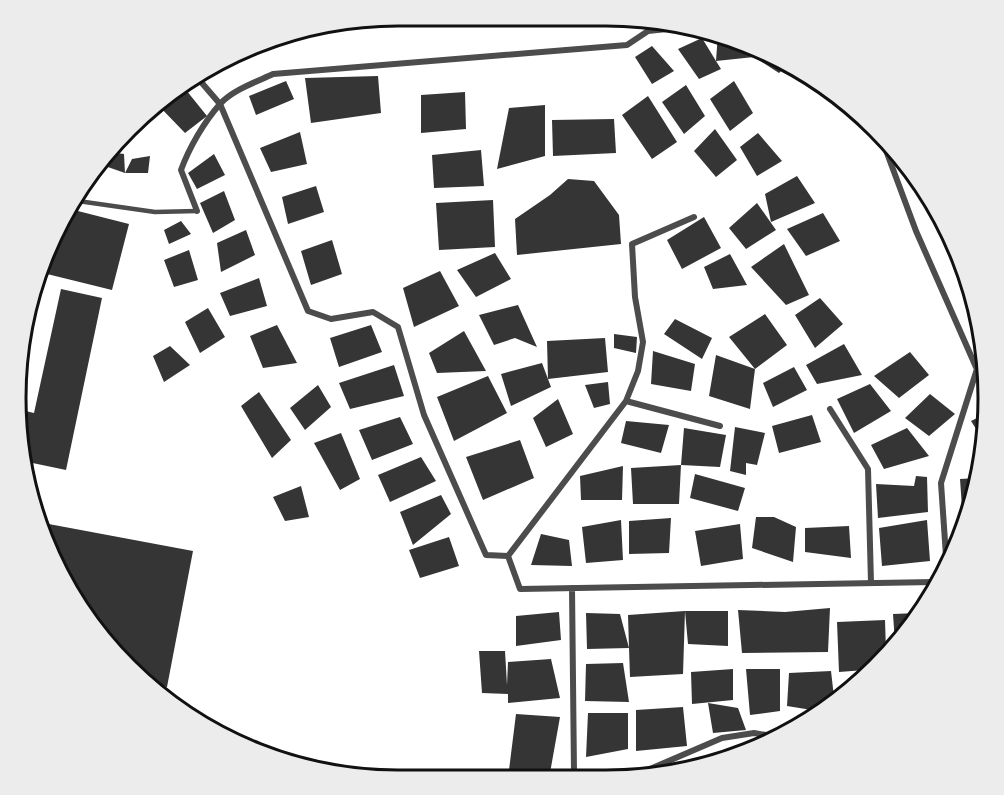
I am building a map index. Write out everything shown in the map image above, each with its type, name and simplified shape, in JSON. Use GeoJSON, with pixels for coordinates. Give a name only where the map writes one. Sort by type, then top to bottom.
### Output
{"type":"FeatureCollection","features":[{"type":"Feature","properties":{"kind":"street"},"geometry":{"type":"LineString","coordinates":[[197,211],[181,170],[186,156],[220,104],[245,87],[273,74],[627,45],[648,31],[660,30]]}},
{"type":"Feature","properties":{"kind":"street"},"geometry":{"type":"LineString","coordinates":[[201,82],[220,104],[308,311],[331,319],[373,312],[398,327],[424,415],[486,555],[508,556]]}},
{"type":"Feature","properties":{"kind":"street"},"geometry":{"type":"LineString","coordinates":[[887,153],[916,231],[977,369],[941,483],[946,550]]}},
{"type":"Feature","properties":{"kind":"street"},"geometry":{"type":"LineString","coordinates":[[508,556],[626,401],[638,371],[643,342],[634,297],[632,244],[694,217]]}},
{"type":"Feature","properties":{"kind":"street"},"geometry":{"type":"LineString","coordinates":[[626,401],[720,426]]}},
{"type":"Feature","properties":{"kind":"street"},"geometry":{"type":"LineString","coordinates":[[830,409],[868,469],[871,583]]}},
{"type":"Feature","properties":{"kind":"street"},"geometry":{"type":"LineString","coordinates":[[508,556],[520,589],[930,582]]}},
{"type":"Feature","properties":{"kind":"street"},"geometry":{"type":"LineString","coordinates":[[572,588],[574,770]]}},
{"type":"Feature","properties":{"kind":"street"},"geometry":{"type":"LineString","coordinates":[[658,765],[722,738],[762,735]]}},
{"type":"Feature","properties":{"kind":"lane"},"geometry":{"type":"LineString","coordinates":[[81,201],[155,212],[197,211]]}},
{"type":"Feature","properties":{"kind":"building"},"geometry":{"type":"Polygon","coordinates":[[[702,38],[721,69],[699,79],[678,49],[702,38]]]}},
{"type":"Feature","properties":{"kind":"building"},"geometry":{"type":"Polygon","coordinates":[[[717,42],[749,54],[782,70],[779,73],[754,57],[716,61],[717,42]]]}},
{"type":"Feature","properties":{"kind":"building"},"geometry":{"type":"Polygon","coordinates":[[[652,46],[674,71],[652,84],[635,57],[652,46]]]}},
{"type":"Feature","properties":{"kind":"building"},"geometry":{"type":"Polygon","coordinates":[[[378,76],[381,113],[311,123],[305,78],[378,76]]]}},
{"type":"Feature","properties":{"kind":"building"},"geometry":{"type":"Polygon","coordinates":[[[286,81],[294,99],[256,115],[249,96],[286,81]]]}},
{"type":"Feature","properties":{"kind":"building"},"geometry":{"type":"Polygon","coordinates":[[[734,81],[753,113],[730,131],[710,99],[734,81]]]}},
{"type":"Feature","properties":{"kind":"building"},"geometry":{"type":"Polygon","coordinates":[[[686,85],[705,116],[684,134],[662,102],[686,85]]]}},
{"type":"Feature","properties":{"kind":"building"},"geometry":{"type":"Polygon","coordinates":[[[187,91],[207,116],[185,133],[162,109],[187,91]]]}},
{"type":"Feature","properties":{"kind":"building"},"geometry":{"type":"Polygon","coordinates":[[[465,92],[466,129],[421,133],[421,95],[465,92]]]}},
{"type":"Feature","properties":{"kind":"building"},"geometry":{"type":"Polygon","coordinates":[[[648,96],[677,142],[652,159],[622,115],[648,96]]]}},
{"type":"Feature","properties":{"kind":"building"},"geometry":{"type":"Polygon","coordinates":[[[545,105],[545,156],[497,169],[509,108],[545,105]]]}},
{"type":"Feature","properties":{"kind":"building"},"geometry":{"type":"Polygon","coordinates":[[[614,119],[616,153],[553,156],[552,120],[614,119]]]}},
{"type":"Feature","properties":{"kind":"building"},"geometry":{"type":"Polygon","coordinates":[[[715,129],[737,160],[716,177],[694,151],[715,129]]]}},
{"type":"Feature","properties":{"kind":"building"},"geometry":{"type":"Polygon","coordinates":[[[300,132],[307,164],[271,172],[260,148],[300,132]]]}},
{"type":"Feature","properties":{"kind":"building"},"geometry":{"type":"Polygon","coordinates":[[[758,133],[782,161],[757,176],[740,147],[758,133]]]}},
{"type":"Feature","properties":{"kind":"building"},"geometry":{"type":"Polygon","coordinates":[[[481,150],[484,186],[434,188],[432,155],[481,150]]]}},
{"type":"Feature","properties":{"kind":"building"},"geometry":{"type":"Polygon","coordinates":[[[117,153],[124,154],[125,173],[106,166],[117,153]]]}},
{"type":"Feature","properties":{"kind":"building"},"geometry":{"type":"Polygon","coordinates":[[[214,154],[225,175],[197,189],[188,173],[214,154]]]}},
{"type":"Feature","properties":{"kind":"building"},"geometry":{"type":"Polygon","coordinates":[[[150,156],[148,173],[125,173],[132,159],[150,156]]]}},
{"type":"Feature","properties":{"kind":"building"},"geometry":{"type":"Polygon","coordinates":[[[797,176],[815,203],[771,222],[765,194],[797,176]]]}},
{"type":"Feature","properties":{"kind":"building"},"geometry":{"type":"Polygon","coordinates":[[[568,179],[594,181],[619,215],[621,244],[517,255],[515,219],[550,195],[568,179]]]}},
{"type":"Feature","properties":{"kind":"building"},"geometry":{"type":"Polygon","coordinates":[[[316,186],[324,212],[288,224],[282,197],[316,186]]]}},
{"type":"Feature","properties":{"kind":"building"},"geometry":{"type":"Polygon","coordinates":[[[224,191],[235,220],[213,233],[200,203],[224,191]]]}},
{"type":"Feature","properties":{"kind":"building"},"geometry":{"type":"Polygon","coordinates":[[[493,200],[495,247],[439,250],[436,203],[493,200]]]}},
{"type":"Feature","properties":{"kind":"building"},"geometry":{"type":"Polygon","coordinates":[[[757,203],[776,230],[746,249],[729,228],[757,203]]]}},
{"type":"Feature","properties":{"kind":"building"},"geometry":{"type":"Polygon","coordinates":[[[75,210],[129,224],[112,290],[47,274],[75,210]]]}},
{"type":"Feature","properties":{"kind":"building"},"geometry":{"type":"Polygon","coordinates":[[[823,213],[840,241],[806,256],[787,229],[823,213]]]}},
{"type":"Feature","properties":{"kind":"building"},"geometry":{"type":"Polygon","coordinates":[[[704,217],[721,248],[682,269],[667,240],[704,217]]]}},
{"type":"Feature","properties":{"kind":"building"},"geometry":{"type":"Polygon","coordinates":[[[181,221],[191,234],[169,244],[164,230],[181,221]]]}},
{"type":"Feature","properties":{"kind":"building"},"geometry":{"type":"Polygon","coordinates":[[[246,230],[255,255],[221,272],[217,243],[246,230]]]}},
{"type":"Feature","properties":{"kind":"building"},"geometry":{"type":"Polygon","coordinates":[[[332,240],[342,274],[311,285],[301,251],[332,240]]]}},
{"type":"Feature","properties":{"kind":"building"},"geometry":{"type":"Polygon","coordinates":[[[784,244],[809,295],[786,305],[751,267],[784,244]]]}},
{"type":"Feature","properties":{"kind":"building"},"geometry":{"type":"Polygon","coordinates":[[[189,250],[198,280],[174,287],[164,260],[189,250]]]}},
{"type":"Feature","properties":{"kind":"building"},"geometry":{"type":"Polygon","coordinates":[[[495,253],[511,279],[476,297],[457,270],[495,253]]]}},
{"type":"Feature","properties":{"kind":"building"},"geometry":{"type":"Polygon","coordinates":[[[730,254],[747,285],[713,289],[704,267],[730,254]]]}},
{"type":"Feature","properties":{"kind":"building"},"geometry":{"type":"Polygon","coordinates":[[[440,271],[459,306],[414,327],[403,288],[440,271]]]}},
{"type":"Feature","properties":{"kind":"building"},"geometry":{"type":"Polygon","coordinates":[[[259,278],[267,306],[230,316],[220,293],[259,278]]]}},
{"type":"Feature","properties":{"kind":"building"},"geometry":{"type":"Polygon","coordinates":[[[61,289],[102,298],[66,470],[32,463],[26,411],[34,413],[61,289]]]}},
{"type":"Feature","properties":{"kind":"building"},"geometry":{"type":"Polygon","coordinates":[[[820,298],[843,324],[815,348],[795,315],[820,298]]]}},
{"type":"Feature","properties":{"kind":"building"},"geometry":{"type":"Polygon","coordinates":[[[518,305],[537,347],[515,338],[494,345],[479,315],[518,305]]]}},
{"type":"Feature","properties":{"kind":"building"},"geometry":{"type":"Polygon","coordinates":[[[208,308],[225,337],[200,353],[185,322],[208,308]]]}},
{"type":"Feature","properties":{"kind":"building"},"geometry":{"type":"Polygon","coordinates":[[[765,314],[787,345],[755,369],[729,337],[765,314]]]}},
{"type":"Feature","properties":{"kind":"building"},"geometry":{"type":"Polygon","coordinates":[[[675,319],[712,338],[702,359],[664,334],[675,319]]]}},
{"type":"Feature","properties":{"kind":"building"},"geometry":{"type":"Polygon","coordinates":[[[277,325],[297,363],[263,368],[250,336],[277,325]]]}},
{"type":"Feature","properties":{"kind":"building"},"geometry":{"type":"Polygon","coordinates":[[[371,325],[382,352],[339,367],[330,338],[371,325]]]}},
{"type":"Feature","properties":{"kind":"building"},"geometry":{"type":"Polygon","coordinates":[[[464,331],[486,371],[437,373],[429,353],[464,331]]]}},
{"type":"Feature","properties":{"kind":"building"},"geometry":{"type":"Polygon","coordinates":[[[614,334],[637,337],[636,353],[614,348],[614,334]]]}},
{"type":"Feature","properties":{"kind":"building"},"geometry":{"type":"Polygon","coordinates":[[[605,338],[608,372],[548,379],[547,341],[605,338]]]}},
{"type":"Feature","properties":{"kind":"building"},"geometry":{"type":"Polygon","coordinates":[[[844,344],[862,375],[817,384],[806,365],[844,344]]]}},
{"type":"Feature","properties":{"kind":"building"},"geometry":{"type":"Polygon","coordinates":[[[170,346],[190,365],[164,382],[153,356],[170,346]]]}},
{"type":"Feature","properties":{"kind":"building"},"geometry":{"type":"Polygon","coordinates":[[[653,351],[695,364],[691,391],[651,384],[653,351]]]}},
{"type":"Feature","properties":{"kind":"building"},"geometry":{"type":"Polygon","coordinates":[[[910,352],[929,375],[899,398],[874,376],[910,352]]]}},
{"type":"Feature","properties":{"kind":"building"},"geometry":{"type":"Polygon","coordinates":[[[716,355],[755,369],[750,409],[709,396],[716,355]]]}},
{"type":"Feature","properties":{"kind":"building"},"geometry":{"type":"Polygon","coordinates":[[[542,363],[551,387],[511,406],[501,374],[542,363]]]}},
{"type":"Feature","properties":{"kind":"building"},"geometry":{"type":"Polygon","coordinates":[[[394,365],[404,396],[350,409],[339,383],[394,365]]]}},
{"type":"Feature","properties":{"kind":"building"},"geometry":{"type":"Polygon","coordinates":[[[794,367],[807,390],[773,407],[763,383],[794,367]]]}},
{"type":"Feature","properties":{"kind":"building"},"geometry":{"type":"Polygon","coordinates":[[[488,376],[507,413],[454,441],[437,397],[488,376]]]}},
{"type":"Feature","properties":{"kind":"building"},"geometry":{"type":"Polygon","coordinates":[[[608,382],[610,404],[594,408],[585,385],[608,382]]]}},
{"type":"Feature","properties":{"kind":"building"},"geometry":{"type":"Polygon","coordinates":[[[870,384],[891,411],[854,433],[837,399],[870,384]]]}},
{"type":"Feature","properties":{"kind":"building"},"geometry":{"type":"Polygon","coordinates":[[[318,385],[331,407],[305,430],[290,408],[318,385]]]}},
{"type":"Feature","properties":{"kind":"building"},"geometry":{"type":"Polygon","coordinates":[[[259,392],[291,440],[272,458],[241,406],[259,392]]]}},
{"type":"Feature","properties":{"kind":"building"},"geometry":{"type":"Polygon","coordinates":[[[930,394],[955,414],[929,436],[905,418],[930,394]]]}},
{"type":"Feature","properties":{"kind":"building"},"geometry":{"type":"Polygon","coordinates":[[[558,399],[573,434],[546,447],[533,418],[558,399]]]}},
{"type":"Feature","properties":{"kind":"building"},"geometry":{"type":"Polygon","coordinates":[[[812,415],[821,442],[779,453],[772,426],[812,415]]]}},
{"type":"Feature","properties":{"kind":"building"},"geometry":{"type":"Polygon","coordinates":[[[400,417],[413,444],[372,460],[359,430],[400,417]]]}},
{"type":"Feature","properties":{"kind":"building"},"geometry":{"type":"Polygon","coordinates":[[[978,418],[977,430],[971,421],[978,418]]]}},
{"type":"Feature","properties":{"kind":"building"},"geometry":{"type":"Polygon","coordinates":[[[626,421],[669,425],[661,453],[621,443],[626,421]]]}},
{"type":"Feature","properties":{"kind":"building"},"geometry":{"type":"Polygon","coordinates":[[[735,427],[765,433],[757,465],[746,463],[746,475],[730,471],[735,427]]]}},
{"type":"Feature","properties":{"kind":"building"},"geometry":{"type":"Polygon","coordinates":[[[684,428],[726,435],[720,467],[681,465],[684,428]]]}},
{"type":"Feature","properties":{"kind":"building"},"geometry":{"type":"Polygon","coordinates":[[[907,428],[929,456],[884,469],[871,445],[907,428]]]}},
{"type":"Feature","properties":{"kind":"building"},"geometry":{"type":"Polygon","coordinates":[[[341,433],[360,479],[340,490],[314,443],[341,433]]]}},
{"type":"Feature","properties":{"kind":"building"},"geometry":{"type":"Polygon","coordinates":[[[520,440],[534,478],[483,500],[466,457],[520,440]]]}},
{"type":"Feature","properties":{"kind":"building"},"geometry":{"type":"Polygon","coordinates":[[[421,457],[436,481],[390,502],[378,475],[421,457]]]}},
{"type":"Feature","properties":{"kind":"building"},"geometry":{"type":"Polygon","coordinates":[[[681,465],[679,504],[633,504],[631,468],[681,465]]]}},
{"type":"Feature","properties":{"kind":"building"},"geometry":{"type":"Polygon","coordinates":[[[623,466],[622,500],[581,500],[580,476],[623,466]]]}},
{"type":"Feature","properties":{"kind":"building"},"geometry":{"type":"Polygon","coordinates":[[[695,474],[745,488],[738,511],[690,498],[695,474]]]}},
{"type":"Feature","properties":{"kind":"building"},"geometry":{"type":"Polygon","coordinates":[[[916,476],[927,477],[928,512],[878,518],[876,484],[914,486],[916,476]]]}},
{"type":"Feature","properties":{"kind":"building"},"geometry":{"type":"Polygon","coordinates":[[[969,478],[962,507],[960,479],[969,478]]]}},
{"type":"Feature","properties":{"kind":"building"},"geometry":{"type":"Polygon","coordinates":[[[301,486],[309,517],[285,521],[273,497],[301,486]]]}},
{"type":"Feature","properties":{"kind":"building"},"geometry":{"type":"Polygon","coordinates":[[[441,495],[451,514],[413,545],[400,512],[441,495]]]}},
{"type":"Feature","properties":{"kind":"building"},"geometry":{"type":"Polygon","coordinates":[[[756,517],[774,517],[796,527],[793,562],[752,548],[756,517]]]}},
{"type":"Feature","properties":{"kind":"building"},"geometry":{"type":"Polygon","coordinates":[[[671,518],[669,553],[629,554],[629,521],[671,518]]]}},
{"type":"Feature","properties":{"kind":"building"},"geometry":{"type":"Polygon","coordinates":[[[621,520],[623,560],[586,563],[582,527],[621,520]]]}},
{"type":"Feature","properties":{"kind":"building"},"geometry":{"type":"Polygon","coordinates":[[[927,520],[930,561],[882,566],[879,528],[927,520]]]}},
{"type":"Feature","properties":{"kind":"building"},"geometry":{"type":"Polygon","coordinates":[[[48,524],[193,551],[167,687],[163,686],[134,661],[102,624],[75,584],[48,524]]]}},
{"type":"Feature","properties":{"kind":"building"},"geometry":{"type":"Polygon","coordinates":[[[740,524],[743,559],[701,566],[695,531],[740,524]]]}},
{"type":"Feature","properties":{"kind":"building"},"geometry":{"type":"Polygon","coordinates":[[[849,526],[851,558],[805,552],[805,528],[849,526]]]}},
{"type":"Feature","properties":{"kind":"building"},"geometry":{"type":"Polygon","coordinates":[[[541,534],[569,540],[572,566],[531,565],[541,534]]]}},
{"type":"Feature","properties":{"kind":"building"},"geometry":{"type":"Polygon","coordinates":[[[449,537],[459,566],[420,578],[409,550],[449,537]]]}},
{"type":"Feature","properties":{"kind":"building"},"geometry":{"type":"Polygon","coordinates":[[[830,608],[828,652],[742,653],[738,610],[785,612],[830,608]]]}},
{"type":"Feature","properties":{"kind":"building"},"geometry":{"type":"Polygon","coordinates":[[[685,611],[683,674],[630,677],[628,615],[685,611]]]}},
{"type":"Feature","properties":{"kind":"building"},"geometry":{"type":"Polygon","coordinates":[[[685,611],[728,611],[728,646],[688,644],[685,611]]]}},
{"type":"Feature","properties":{"kind":"building"},"geometry":{"type":"Polygon","coordinates":[[[559,612],[561,640],[516,646],[516,616],[559,612]]]}},
{"type":"Feature","properties":{"kind":"building"},"geometry":{"type":"Polygon","coordinates":[[[586,613],[620,614],[629,648],[587,649],[586,613]]]}},
{"type":"Feature","properties":{"kind":"building"},"geometry":{"type":"Polygon","coordinates":[[[909,613],[894,633],[893,614],[909,613]]]}},
{"type":"Feature","properties":{"kind":"building"},"geometry":{"type":"Polygon","coordinates":[[[885,620],[886,643],[859,670],[839,672],[837,622],[885,620]]]}},
{"type":"Feature","properties":{"kind":"building"},"geometry":{"type":"Polygon","coordinates":[[[479,651],[505,651],[507,685],[508,662],[551,659],[560,698],[508,703],[508,694],[482,693],[479,651]]]}},
{"type":"Feature","properties":{"kind":"building"},"geometry":{"type":"Polygon","coordinates":[[[623,663],[629,702],[585,701],[586,664],[623,663]]]}},
{"type":"Feature","properties":{"kind":"building"},"geometry":{"type":"Polygon","coordinates":[[[733,669],[733,700],[692,704],[691,672],[733,669]]]}},
{"type":"Feature","properties":{"kind":"building"},"geometry":{"type":"Polygon","coordinates":[[[746,669],[780,669],[780,711],[750,715],[746,669]]]}},
{"type":"Feature","properties":{"kind":"building"},"geometry":{"type":"Polygon","coordinates":[[[831,671],[833,693],[809,710],[787,706],[789,673],[831,671]]]}},
{"type":"Feature","properties":{"kind":"building"},"geometry":{"type":"Polygon","coordinates":[[[708,703],[738,708],[746,730],[713,733],[708,703]]]}},
{"type":"Feature","properties":{"kind":"building"},"geometry":{"type":"Polygon","coordinates":[[[683,707],[687,746],[636,751],[636,710],[683,707]]]}},
{"type":"Feature","properties":{"kind":"building"},"geometry":{"type":"Polygon","coordinates":[[[588,713],[628,713],[628,749],[586,757],[588,713]]]}},
{"type":"Feature","properties":{"kind":"building"},"geometry":{"type":"Polygon","coordinates":[[[516,714],[560,717],[551,770],[509,770],[516,714]]]}}]}
